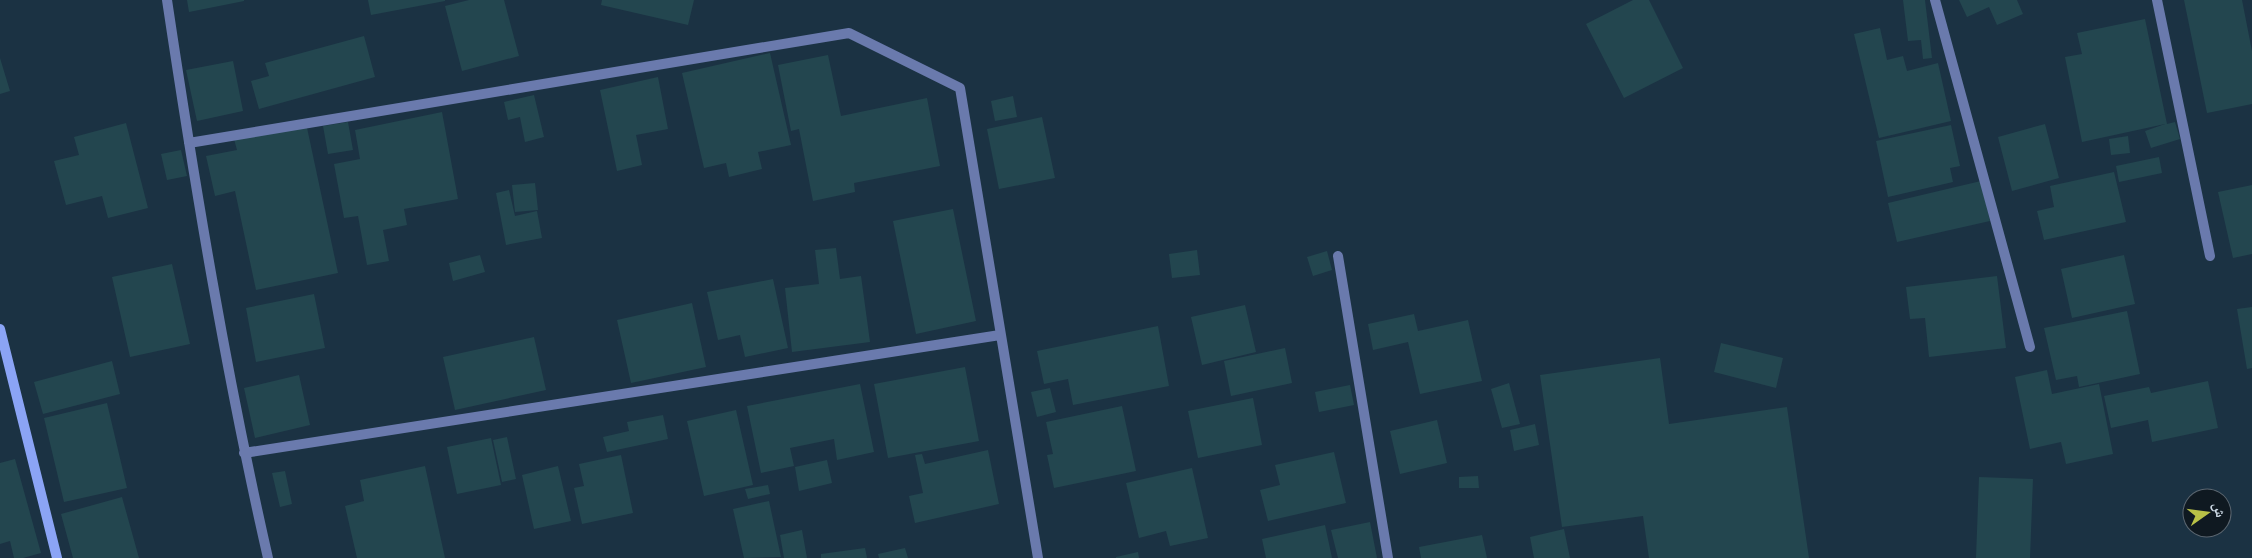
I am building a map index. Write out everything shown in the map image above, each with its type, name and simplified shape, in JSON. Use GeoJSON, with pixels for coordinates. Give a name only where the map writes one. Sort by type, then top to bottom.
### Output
{"type":"FeatureCollection","features":[{"type":"Feature","properties":{"kind":"street"},"geometry":{"type":"LineString","coordinates":[[167,0],[189,143],[244,453],[268,558]]}},
{"type":"Feature","properties":{"kind":"street"},"geometry":{"type":"LineString","coordinates":[[1935,0],[2030,347]]}},
{"type":"Feature","properties":{"kind":"street"},"geometry":{"type":"LineString","coordinates":[[2157,0],[2210,256]]}},
{"type":"Feature","properties":{"kind":"street"},"geometry":{"type":"LineString","coordinates":[[189,143],[849,33],[960,88],[1038,558]]}},
{"type":"Feature","properties":{"kind":"street"},"geometry":{"type":"LineString","coordinates":[[1338,256],[1388,558]]}},
{"type":"Feature","properties":{"kind":"street"},"geometry":{"type":"LineString","coordinates":[[0,329],[57,558]]}},
{"type":"Feature","properties":{"kind":"street"},"geometry":{"type":"LineString","coordinates":[[244,453],[1000,335]]}},
{"type":"Feature","properties":{"kind":"building"},"geometry":{"type":"Polygon","coordinates":[[[187,0],[244,0],[244,1],[189,12],[187,0]]]}},
{"type":"Feature","properties":{"kind":"building"},"geometry":{"type":"Polygon","coordinates":[[[368,0],[445,0],[445,1],[371,15],[368,0]]]}},
{"type":"Feature","properties":{"kind":"building"},"geometry":{"type":"Polygon","coordinates":[[[469,0],[504,0],[519,56],[462,71],[445,6],[469,0]]]}},
{"type":"Feature","properties":{"kind":"building"},"geometry":{"type":"Polygon","coordinates":[[[602,0],[694,0],[688,25],[601,5],[602,0]]]}},
{"type":"Feature","properties":{"kind":"building"},"geometry":{"type":"Polygon","coordinates":[[[1633,0],[1649,0],[1683,68],[1624,98],[1586,24],[1633,0]]]}},
{"type":"Feature","properties":{"kind":"building"},"geometry":{"type":"Polygon","coordinates":[[[1903,0],[1925,0],[1932,58],[1923,59],[1921,40],[1908,41],[1903,0]]]}},
{"type":"Feature","properties":{"kind":"building"},"geometry":{"type":"Polygon","coordinates":[[[1959,0],[2017,0],[2023,14],[1997,25],[1989,7],[1967,17],[1959,0]]]}},
{"type":"Feature","properties":{"kind":"building"},"geometry":{"type":"Polygon","coordinates":[[[2184,0],[2242,0],[2252,51],[2252,104],[2207,113],[2184,0]]]}},
{"type":"Feature","properties":{"kind":"building"},"geometry":{"type":"Polygon","coordinates":[[[2145,19],[2167,124],[2175,122],[2180,139],[2151,148],[2145,131],[2165,124],[2082,142],[2065,57],[2082,54],[2077,33],[2145,19]]]}},
{"type":"Feature","properties":{"kind":"building"},"geometry":{"type":"Polygon","coordinates":[[[1880,28],[1887,60],[1903,56],[1907,71],[1938,63],[1951,121],[1879,138],[1854,34],[1880,28]]]}},
{"type":"Feature","properties":{"kind":"building"},"geometry":{"type":"Polygon","coordinates":[[[364,36],[375,77],[259,109],[251,81],[269,76],[265,63],[364,36]]]}},
{"type":"Feature","properties":{"kind":"building"},"geometry":{"type":"Polygon","coordinates":[[[770,53],[791,145],[758,152],[762,169],[729,177],[726,163],[704,168],[682,73],[770,53]]]}},
{"type":"Feature","properties":{"kind":"building"},"geometry":{"type":"Polygon","coordinates":[[[828,55],[841,116],[927,98],[940,166],[854,183],[855,192],[813,201],[799,129],[791,131],[778,65],[828,55]]]}},
{"type":"Feature","properties":{"kind":"building"},"geometry":{"type":"Polygon","coordinates":[[[0,58],[10,91],[0,94],[0,58]]]}},
{"type":"Feature","properties":{"kind":"building"},"geometry":{"type":"Polygon","coordinates":[[[233,61],[243,111],[197,121],[186,70],[233,61]]]}},
{"type":"Feature","properties":{"kind":"building"},"geometry":{"type":"Polygon","coordinates":[[[658,77],[668,129],[636,135],[642,165],[617,171],[600,90],[658,77]]]}},
{"type":"Feature","properties":{"kind":"building"},"geometry":{"type":"Polygon","coordinates":[[[534,95],[544,137],[525,142],[520,117],[508,120],[504,102],[534,95]]]}},
{"type":"Feature","properties":{"kind":"building"},"geometry":{"type":"Polygon","coordinates":[[[1013,96],[1017,117],[995,121],[991,101],[1013,96]]]}},
{"type":"Feature","properties":{"kind":"building"},"geometry":{"type":"Polygon","coordinates":[[[442,112],[458,199],[404,209],[407,225],[383,230],[389,261],[367,265],[358,216],[344,218],[334,164],[360,159],[355,130],[442,112]]]}},
{"type":"Feature","properties":{"kind":"building"},"geometry":{"type":"Polygon","coordinates":[[[1042,117],[1055,178],[999,189],[987,129],[1042,117]]]}},
{"type":"Feature","properties":{"kind":"building"},"geometry":{"type":"Polygon","coordinates":[[[348,122],[353,150],[328,154],[323,126],[348,122]]]}},
{"type":"Feature","properties":{"kind":"building"},"geometry":{"type":"Polygon","coordinates":[[[126,123],[148,208],[108,218],[102,196],[66,205],[54,161],[79,155],[74,137],[126,123]]]}},
{"type":"Feature","properties":{"kind":"building"},"geometry":{"type":"Polygon","coordinates":[[[306,123],[338,273],[256,290],[235,191],[215,196],[206,156],[237,150],[234,139],[306,123]]]}},
{"type":"Feature","properties":{"kind":"building"},"geometry":{"type":"Polygon","coordinates":[[[2045,124],[2059,178],[2012,191],[1998,137],[2045,124]]]}},
{"type":"Feature","properties":{"kind":"building"},"geometry":{"type":"Polygon","coordinates":[[[1951,125],[1960,166],[1950,168],[1953,182],[1888,197],[1876,141],[1951,125]]]}},
{"type":"Feature","properties":{"kind":"building"},"geometry":{"type":"Polygon","coordinates":[[[2128,136],[2130,153],[2111,155],[2109,139],[2128,136]]]}},
{"type":"Feature","properties":{"kind":"building"},"geometry":{"type":"Polygon","coordinates":[[[181,150],[187,176],[167,180],[161,154],[181,150]]]}},
{"type":"Feature","properties":{"kind":"building"},"geometry":{"type":"Polygon","coordinates":[[[2159,157],[2162,173],[2119,182],[2116,166],[2159,157]]]}},
{"type":"Feature","properties":{"kind":"building"},"geometry":{"type":"Polygon","coordinates":[[[2114,172],[2126,222],[2044,240],[2037,211],[2054,207],[2050,186],[2114,172]]]}},
{"type":"Feature","properties":{"kind":"building"},"geometry":{"type":"Polygon","coordinates":[[[1981,181],[1990,221],[1897,242],[1888,203],[1981,181]]]}},
{"type":"Feature","properties":{"kind":"building"},"geometry":{"type":"Polygon","coordinates":[[[535,183],[538,210],[515,212],[512,185],[535,183]]]}},
{"type":"Feature","properties":{"kind":"building"},"geometry":{"type":"Polygon","coordinates":[[[2252,185],[2252,254],[2233,258],[2218,192],[2252,185]]]}},
{"type":"Feature","properties":{"kind":"building"},"geometry":{"type":"Polygon","coordinates":[[[509,190],[515,216],[537,211],[542,238],[506,245],[496,193],[509,190]]]}},
{"type":"Feature","properties":{"kind":"building"},"geometry":{"type":"Polygon","coordinates":[[[953,209],[976,321],[916,334],[893,221],[953,209]]]}},
{"type":"Feature","properties":{"kind":"building"},"geometry":{"type":"Polygon","coordinates":[[[836,248],[840,279],[861,276],[870,342],[792,352],[785,288],[819,284],[815,250],[836,248]]]}},
{"type":"Feature","properties":{"kind":"building"},"geometry":{"type":"Polygon","coordinates":[[[1197,250],[1200,275],[1172,278],[1169,254],[1197,250]]]}},
{"type":"Feature","properties":{"kind":"building"},"geometry":{"type":"Polygon","coordinates":[[[1327,251],[1332,270],[1313,276],[1307,257],[1327,251]]]}},
{"type":"Feature","properties":{"kind":"building"},"geometry":{"type":"Polygon","coordinates":[[[480,255],[485,272],[453,281],[449,263],[480,255]]]}},
{"type":"Feature","properties":{"kind":"building"},"geometry":{"type":"Polygon","coordinates":[[[2124,255],[2135,304],[2072,318],[2061,269],[2124,255]]]}},
{"type":"Feature","properties":{"kind":"building"},"geometry":{"type":"Polygon","coordinates":[[[172,264],[190,344],[130,357],[112,277],[172,264]]]}},
{"type":"Feature","properties":{"kind":"building"},"geometry":{"type":"Polygon","coordinates":[[[1997,276],[2006,348],[1929,357],[1925,318],[1910,319],[1906,287],[1997,276]]]}},
{"type":"Feature","properties":{"kind":"building"},"geometry":{"type":"Polygon","coordinates":[[[773,279],[788,348],[745,357],[740,335],[718,340],[707,292],[773,279]]]}},
{"type":"Feature","properties":{"kind":"building"},"geometry":{"type":"Polygon","coordinates":[[[314,294],[325,348],[256,362],[246,308],[314,294]]]}},
{"type":"Feature","properties":{"kind":"building"},"geometry":{"type":"Polygon","coordinates":[[[692,303],[706,367],[631,383],[617,320],[692,303]]]}},
{"type":"Feature","properties":{"kind":"building"},"geometry":{"type":"Polygon","coordinates":[[[1245,305],[1256,352],[1202,365],[1191,317],[1245,305]]]}},
{"type":"Feature","properties":{"kind":"building"},"geometry":{"type":"Polygon","coordinates":[[[2252,307],[2252,368],[2247,369],[2237,309],[2252,307]]]}},
{"type":"Feature","properties":{"kind":"building"},"geometry":{"type":"Polygon","coordinates":[[[2127,311],[2140,374],[2079,387],[2077,376],[2056,380],[2044,328],[2127,311]]]}},
{"type":"Feature","properties":{"kind":"building"},"geometry":{"type":"Polygon","coordinates":[[[1414,314],[1418,331],[1468,320],[1482,381],[1420,394],[1408,342],[1373,350],[1368,324],[1414,314]]]}},
{"type":"Feature","properties":{"kind":"building"},"geometry":{"type":"Polygon","coordinates":[[[1158,326],[1169,386],[1073,405],[1068,379],[1044,384],[1037,351],[1158,326]]]}},
{"type":"Feature","properties":{"kind":"building"},"geometry":{"type":"Polygon","coordinates":[[[534,337],[546,390],[455,410],[443,357],[534,337]]]}},
{"type":"Feature","properties":{"kind":"building"},"geometry":{"type":"Polygon","coordinates":[[[1721,343],[1783,358],[1776,388],[1714,372],[1721,343]]]}},
{"type":"Feature","properties":{"kind":"building"},"geometry":{"type":"Polygon","coordinates":[[[1285,348],[1292,383],[1231,396],[1224,361],[1285,348]]]}},
{"type":"Feature","properties":{"kind":"building"},"geometry":{"type":"Polygon","coordinates":[[[1660,358],[1669,424],[1787,407],[1809,558],[1649,558],[1643,516],[1562,527],[1540,375],[1660,358]]]}},
{"type":"Feature","properties":{"kind":"building"},"geometry":{"type":"Polygon","coordinates":[[[112,361],[120,394],[43,414],[34,382],[112,361]]]}},
{"type":"Feature","properties":{"kind":"building"},"geometry":{"type":"Polygon","coordinates":[[[965,367],[979,441],[888,458],[874,384],[965,367]]]}},
{"type":"Feature","properties":{"kind":"building"},"geometry":{"type":"Polygon","coordinates":[[[2047,370],[2052,394],[2099,384],[2113,454],[2066,464],[2061,442],[2030,449],[2015,377],[2047,370]]]}},
{"type":"Feature","properties":{"kind":"building"},"geometry":{"type":"Polygon","coordinates":[[[299,375],[310,425],[255,438],[244,388],[299,375]]]}},
{"type":"Feature","properties":{"kind":"building"},"geometry":{"type":"Polygon","coordinates":[[[2208,381],[2218,428],[2152,442],[2148,420],[2111,428],[2104,396],[2149,387],[2151,393],[2208,381]]]}},
{"type":"Feature","properties":{"kind":"building"},"geometry":{"type":"Polygon","coordinates":[[[1509,383],[1520,424],[1502,428],[1491,389],[1509,383]]]}},
{"type":"Feature","properties":{"kind":"building"},"geometry":{"type":"Polygon","coordinates":[[[860,384],[874,452],[837,460],[834,439],[790,448],[794,466],[761,473],[747,406],[860,384]]]}},
{"type":"Feature","properties":{"kind":"building"},"geometry":{"type":"Polygon","coordinates":[[[1350,385],[1354,405],[1319,412],[1315,392],[1350,385]]]}},
{"type":"Feature","properties":{"kind":"building"},"geometry":{"type":"Polygon","coordinates":[[[1050,388],[1056,412],[1037,417],[1031,392],[1050,388]]]}},
{"type":"Feature","properties":{"kind":"building"},"geometry":{"type":"Polygon","coordinates":[[[1253,398],[1262,445],[1198,458],[1188,411],[1253,398]]]}},
{"type":"Feature","properties":{"kind":"building"},"geometry":{"type":"Polygon","coordinates":[[[107,403],[127,488],[64,502],[44,418],[107,403]]]}},
{"type":"Feature","properties":{"kind":"building"},"geometry":{"type":"Polygon","coordinates":[[[1122,406],[1136,471],[1054,488],[1047,455],[1053,454],[1046,422],[1122,406]]]}},
{"type":"Feature","properties":{"kind":"building"},"geometry":{"type":"Polygon","coordinates":[[[736,410],[753,485],[704,496],[687,421],[736,410]]]}},
{"type":"Feature","properties":{"kind":"building"},"geometry":{"type":"Polygon","coordinates":[[[663,415],[668,439],[607,452],[603,437],[629,431],[627,422],[663,415]]]}},
{"type":"Feature","properties":{"kind":"building"},"geometry":{"type":"Polygon","coordinates":[[[1437,420],[1447,463],[1400,474],[1390,431],[1437,420]]]}},
{"type":"Feature","properties":{"kind":"building"},"geometry":{"type":"Polygon","coordinates":[[[1535,424],[1539,445],[1514,451],[1510,430],[1535,424]]]}},
{"type":"Feature","properties":{"kind":"building"},"geometry":{"type":"Polygon","coordinates":[[[507,437],[516,479],[502,482],[493,440],[507,437]]]}},
{"type":"Feature","properties":{"kind":"building"},"geometry":{"type":"Polygon","coordinates":[[[491,438],[501,485],[457,494],[447,447],[491,438]]]}},
{"type":"Feature","properties":{"kind":"building"},"geometry":{"type":"Polygon","coordinates":[[[988,450],[999,504],[915,523],[909,496],[923,493],[915,455],[922,454],[925,464],[988,450]]]}},
{"type":"Feature","properties":{"kind":"building"},"geometry":{"type":"Polygon","coordinates":[[[1334,452],[1346,503],[1268,521],[1260,490],[1280,485],[1275,465],[1334,452]]]}},
{"type":"Feature","properties":{"kind":"building"},"geometry":{"type":"Polygon","coordinates":[[[621,455],[633,513],[582,524],[574,488],[584,486],[579,464],[621,455]]]}},
{"type":"Feature","properties":{"kind":"building"},"geometry":{"type":"Polygon","coordinates":[[[15,459],[41,553],[23,558],[14,558],[10,541],[0,544],[0,463],[15,459]]]}},
{"type":"Feature","properties":{"kind":"building"},"geometry":{"type":"Polygon","coordinates":[[[827,460],[832,483],[799,491],[795,467],[827,460]]]}},
{"type":"Feature","properties":{"kind":"building"},"geometry":{"type":"Polygon","coordinates":[[[425,466],[445,558],[357,558],[345,506],[364,501],[360,480],[425,466]]]}},
{"type":"Feature","properties":{"kind":"building"},"geometry":{"type":"Polygon","coordinates":[[[558,466],[571,521],[534,529],[522,475],[558,466]]]}},
{"type":"Feature","properties":{"kind":"building"},"geometry":{"type":"Polygon","coordinates":[[[1192,468],[1208,538],[1170,546],[1166,531],[1139,538],[1126,483],[1192,468]]]}},
{"type":"Feature","properties":{"kind":"building"},"geometry":{"type":"Polygon","coordinates":[[[285,471],[292,504],[280,507],[272,473],[285,471]]]}},
{"type":"Feature","properties":{"kind":"building"},"geometry":{"type":"Polygon","coordinates":[[[1478,476],[1479,488],[1459,488],[1459,477],[1478,476]]]}},
{"type":"Feature","properties":{"kind":"building"},"geometry":{"type":"Polygon","coordinates":[[[1979,477],[2033,479],[2030,558],[1976,558],[1979,477]]]}},
{"type":"Feature","properties":{"kind":"building"},"geometry":{"type":"Polygon","coordinates":[[[768,485],[770,494],[748,499],[745,489],[768,485]]]}},
{"type":"Feature","properties":{"kind":"building"},"geometry":{"type":"Polygon","coordinates":[[[122,497],[139,558],[73,558],[61,514],[122,497]]]}},
{"type":"Feature","properties":{"kind":"building"},"geometry":{"type":"Polygon","coordinates":[[[769,501],[781,557],[744,558],[733,509],[769,501]]]}},
{"type":"Feature","properties":{"kind":"building"},"geometry":{"type":"Polygon","coordinates":[[[1370,522],[1377,558],[1338,558],[1331,530],[1370,522]]]}},
{"type":"Feature","properties":{"kind":"building"},"geometry":{"type":"Polygon","coordinates":[[[1325,525],[1332,558],[1266,558],[1262,539],[1325,525]]]}},
{"type":"Feature","properties":{"kind":"building"},"geometry":{"type":"Polygon","coordinates":[[[1564,529],[1570,558],[1534,558],[1530,537],[1564,529]]]}},
{"type":"Feature","properties":{"kind":"building"},"geometry":{"type":"Polygon","coordinates":[[[802,530],[807,558],[784,558],[780,535],[802,530]]]}},
{"type":"Feature","properties":{"kind":"building"},"geometry":{"type":"Polygon","coordinates":[[[1482,535],[1487,558],[1421,558],[1419,547],[1482,535]]]}},
{"type":"Feature","properties":{"kind":"building"},"geometry":{"type":"Polygon","coordinates":[[[865,548],[867,558],[821,558],[821,554],[865,548]]]}},
{"type":"Feature","properties":{"kind":"building"},"geometry":{"type":"Polygon","coordinates":[[[905,548],[908,558],[879,558],[878,554],[905,548]]]}},
{"type":"Feature","properties":{"kind":"building"},"geometry":{"type":"Polygon","coordinates":[[[1138,552],[1139,558],[1116,558],[1116,557],[1138,552]]]}}]}
